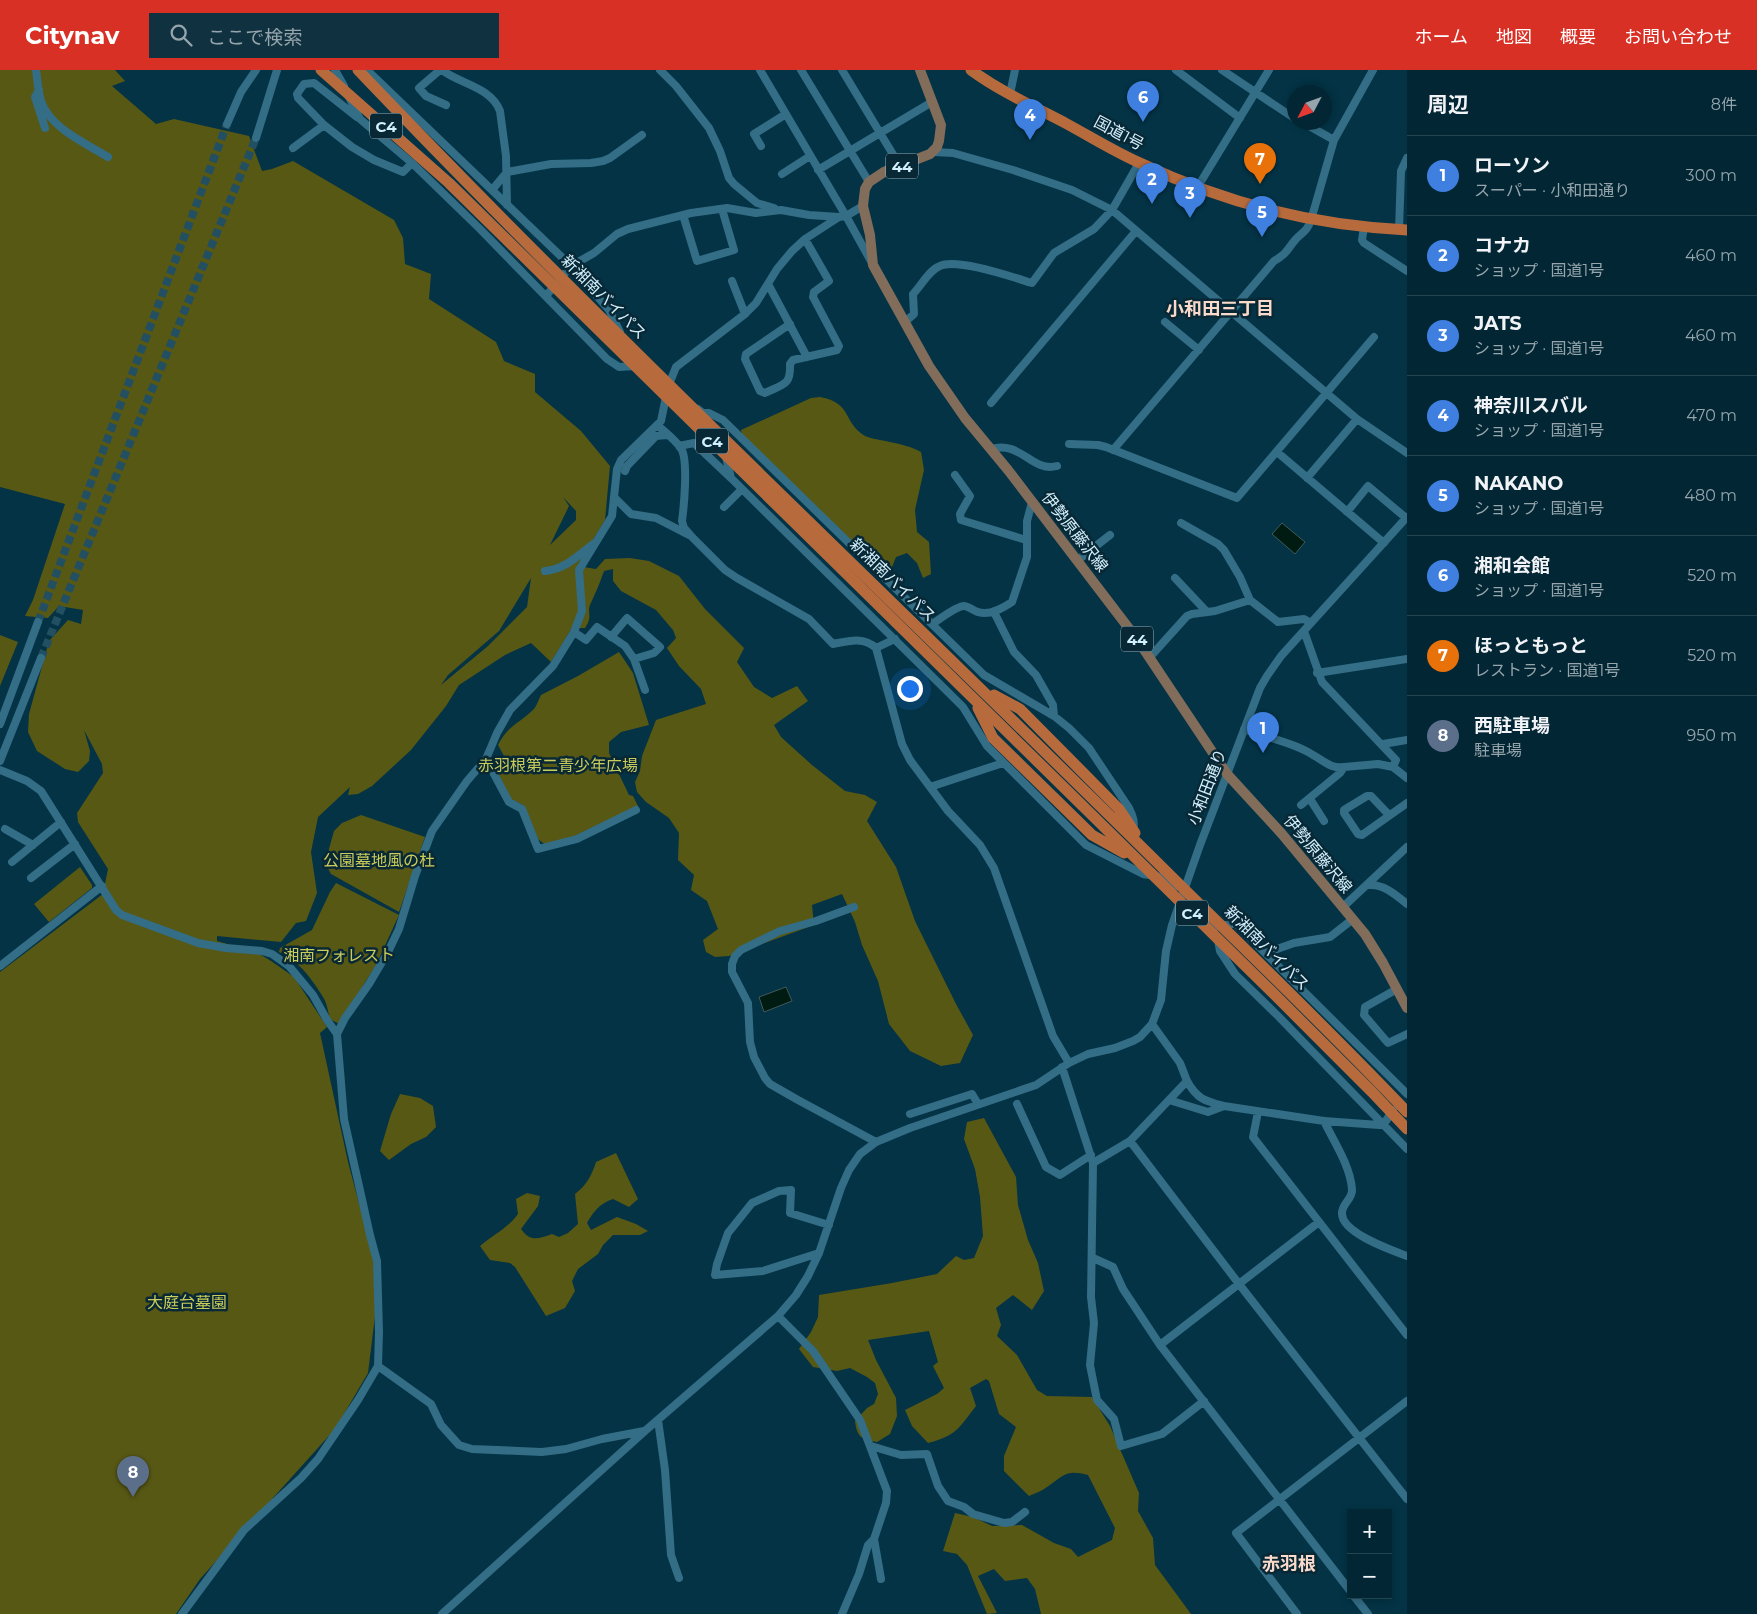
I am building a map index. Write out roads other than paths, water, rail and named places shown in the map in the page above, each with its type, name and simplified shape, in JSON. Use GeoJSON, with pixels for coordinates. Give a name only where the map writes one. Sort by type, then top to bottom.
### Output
{"type":"FeatureCollection","features":[{"type":"Feature","properties":{"kind":"highway","name":"新湘南バイパス"},"geometry":{"type":"LineString","coordinates":[[321,70],[449,183],[1138,860],[1407,1129]]}},
{"type":"Feature","properties":{"kind":"highway","name":"新湘南バイパス"},"geometry":{"type":"LineString","coordinates":[[358,70],[458,175],[604,320],[983,690],[1020,709],[1070,758],[1119,809],[1146,851],[1347,1049],[1407,1112]]}},
{"type":"Feature","properties":{"kind":"highway","name":"国道1号"},"geometry":{"type":"LineString","coordinates":[[971,70],[996,87],[1139,163],[1198,188],[1254,207],[1311,220],[1403,230]]}},
{"type":"Feature","properties":{"kind":"main road","name":"44"},"geometry":{"type":"LineString","coordinates":[[869,182],[884,172],[934,152],[939,141],[941,125],[920,70]]}},
{"type":"Feature","properties":{"kind":"main road","name":"伊勢原藤沢線"},"geometry":{"type":"LineString","coordinates":[[869,182],[863,206],[870,235],[873,265],[945,390],[965,418],[1078,560],[1150,657],[1177,702],[1227,774],[1282,834],[1353,919],[1375,949],[1407,1008]]}},
{"type":"Feature","properties":{"kind":"street"},"geometry":{"type":"LineString","coordinates":[[36,70],[45,110],[57,126],[108,156]]}},
{"type":"Feature","properties":{"kind":"street"},"geometry":{"type":"LineString","coordinates":[[227,124],[241,92],[256,70]]}},
{"type":"Feature","properties":{"kind":"street"},"geometry":{"type":"LineString","coordinates":[[256,138],[277,70]]}},
{"type":"Feature","properties":{"kind":"street"},"geometry":{"type":"LineString","coordinates":[[335,70],[360,119]]}},
{"type":"Feature","properties":{"kind":"street"},"geometry":{"type":"LineString","coordinates":[[367,70],[571,266],[609,310],[621,333],[723,440],[731,478]]}},
{"type":"Feature","properties":{"kind":"street"},"geometry":{"type":"LineString","coordinates":[[446,105],[426,96],[419,88],[441,70],[457,80],[480,90],[496,101],[500,111],[505,147],[507,206]]}},
{"type":"Feature","properties":{"kind":"street"},"geometry":{"type":"LineString","coordinates":[[660,70],[676,86],[709,128],[720,151],[729,178],[757,204],[809,215],[843,216]]}},
{"type":"Feature","properties":{"kind":"street"},"geometry":{"type":"LineString","coordinates":[[770,70],[761,72],[873,265]]}},
{"type":"Feature","properties":{"kind":"street"},"geometry":{"type":"LineString","coordinates":[[801,70],[869,182]]}},
{"type":"Feature","properties":{"kind":"street"},"geometry":{"type":"LineString","coordinates":[[842,70],[900,166]]}},
{"type":"Feature","properties":{"kind":"street"},"geometry":{"type":"LineString","coordinates":[[1010,94],[1015,70]]}},
{"type":"Feature","properties":{"kind":"street"},"geometry":{"type":"LineString","coordinates":[[1176,70],[1240,118]]}},
{"type":"Feature","properties":{"kind":"street"},"geometry":{"type":"LineString","coordinates":[[1222,70],[1255,94],[1287,114]]}},
{"type":"Feature","properties":{"kind":"street"},"geometry":{"type":"LineString","coordinates":[[1198,188],[1269,70]]}},
{"type":"Feature","properties":{"kind":"street"},"geometry":{"type":"LineString","coordinates":[[1113,450],[1274,261],[1286,254],[1297,238],[1306,232],[1334,140],[1373,70]]}},
{"type":"Feature","properties":{"kind":"street"},"geometry":{"type":"LineString","coordinates":[[412,163],[404,172],[374,160],[352,147],[324,124],[298,98],[297,94],[304,84],[314,84],[360,119],[412,163],[615,365],[619,367],[645,365],[703,413],[716,416],[740,436],[984,675],[1062,721],[1089,748],[1133,815],[1134,842],[1212,925],[1220,951],[1242,981],[1407,1149]]}},
{"type":"Feature","properties":{"kind":"street"},"geometry":{"type":"LineString","coordinates":[[39,90],[35,97],[45,128]]}},
{"type":"Feature","properties":{"kind":"street"},"geometry":{"type":"LineString","coordinates":[[818,170],[932,102]]}},
{"type":"Feature","properties":{"kind":"street"},"geometry":{"type":"LineString","coordinates":[[761,146],[754,134],[786,114]]}},
{"type":"Feature","properties":{"kind":"street"},"geometry":{"type":"LineString","coordinates":[[293,148],[324,124]]}},
{"type":"Feature","properties":{"kind":"street"},"geometry":{"type":"LineString","coordinates":[[1316,130],[1334,140]]}},
{"type":"Feature","properties":{"kind":"street"},"geometry":{"type":"LineString","coordinates":[[471,220],[494,193],[507,172],[551,164],[602,161],[610,158],[642,135]]}},
{"type":"Feature","properties":{"kind":"street"},"geometry":{"type":"LineString","coordinates":[[934,152],[953,153],[1013,170],[1072,190],[1112,210],[1326,394],[1357,419],[1407,453]]}},
{"type":"Feature","properties":{"kind":"street"},"geometry":{"type":"LineString","coordinates":[[782,174],[810,156]]}},
{"type":"Feature","properties":{"kind":"street"},"geometry":{"type":"LineString","coordinates":[[1403,230],[1401,172],[1407,158]]}},
{"type":"Feature","properties":{"kind":"street"},"geometry":{"type":"LineString","coordinates":[[905,322],[914,314],[913,294],[935,268],[947,263],[961,264],[1032,283],[1054,253],[1094,229],[1112,210],[1139,163]]}},
{"type":"Feature","properties":{"kind":"street"},"geometry":{"type":"LineString","coordinates":[[337,1034],[345,1018],[369,984],[392,944],[432,831],[467,781],[486,759],[497,733],[510,710],[553,666],[574,632],[582,611],[579,570],[612,516],[615,475],[621,460],[660,421],[669,384],[676,367],[722,333],[756,303],[784,259],[804,239],[863,206]]}},
{"type":"Feature","properties":{"kind":"street"},"geometry":{"type":"LineString","coordinates":[[546,296],[571,266],[594,253],[623,231],[683,215],[722,209],[733,208],[756,213],[781,210],[791,211]]}},
{"type":"Feature","properties":{"kind":"street"},"geometry":{"type":"LineString","coordinates":[[683,215],[697,260],[734,250],[722,209]]}},
{"type":"Feature","properties":{"kind":"street"},"geometry":{"type":"LineString","coordinates":[[1364,227],[1362,240],[1364,243],[1407,272]]}},
{"type":"Feature","properties":{"kind":"street"},"geometry":{"type":"LineString","coordinates":[[991,403],[1136,231]]}},
{"type":"Feature","properties":{"kind":"street"},"geometry":{"type":"LineString","coordinates":[[790,324],[746,354],[745,359],[760,391],[765,393],[787,382],[790,376],[790,364],[794,360],[837,350],[839,346],[813,297],[814,292],[828,281],[804,239]]}},
{"type":"Feature","properties":{"kind":"street"},"geometry":{"type":"LineString","coordinates":[[732,281],[745,314]]}},
{"type":"Feature","properties":{"kind":"street"},"geometry":{"type":"LineString","coordinates":[[768,284],[806,357]]}},
{"type":"Feature","properties":{"kind":"street"},"geometry":{"type":"LineString","coordinates":[[1165,322],[1198,350]]}},
{"type":"Feature","properties":{"kind":"street"},"geometry":{"type":"LineString","coordinates":[[1069,444],[1098,445],[1237,498],[1374,337]]}},
{"type":"Feature","properties":{"kind":"street"},"geometry":{"type":"LineString","coordinates":[[1307,478],[1357,419]]}},
{"type":"Feature","properties":{"kind":"street"},"geometry":{"type":"LineString","coordinates":[[657,425],[679,446],[683,453],[682,521],[684,528],[725,570],[810,619],[833,644],[862,640],[871,643],[876,648],[902,744],[913,765],[948,811],[980,845],[994,868],[1053,1036],[1066,1065],[1092,1159],[1092,1297],[1094,1323],[1090,1365],[1098,1400],[1114,1419],[1121,1446],[1162,1434],[1204,1401]]}},
{"type":"Feature","properties":{"kind":"street"},"geometry":{"type":"LineString","coordinates":[[625,470],[656,436],[667,435]]}},
{"type":"Feature","properties":{"kind":"street"},"geometry":{"type":"LineString","coordinates":[[725,449],[740,436]]}},
{"type":"Feature","properties":{"kind":"street"},"geometry":{"type":"LineString","coordinates":[[679,446],[694,443],[731,478],[963,707],[984,742],[1086,845],[1143,874],[1161,877],[1175,887]]}},
{"type":"Feature","properties":{"kind":"street"},"geometry":{"type":"LineString","coordinates":[[990,449],[1006,447],[1043,467],[1057,466]]}},
{"type":"Feature","properties":{"kind":"street"},"geometry":{"type":"LineString","coordinates":[[1276,452],[1384,543]]}},
{"type":"Feature","properties":{"kind":"street"},"geometry":{"type":"LineString","coordinates":[[955,475],[970,496],[960,514],[961,520],[1026,540]]}},
{"type":"Feature","properties":{"kind":"street"},"geometry":{"type":"LineString","coordinates":[[1347,512],[1368,486],[1406,518]]}},
{"type":"Feature","properties":{"kind":"street"},"geometry":{"type":"LineString","coordinates":[[724,507],[742,489]]}},
{"type":"Feature","properties":{"kind":"street"},"geometry":{"type":"LineString","coordinates":[[614,497],[631,514],[656,518],[691,536]]}},
{"type":"Feature","properties":{"kind":"street"},"geometry":{"type":"LineString","coordinates":[[932,624],[958,607],[964,606],[980,613],[994,612],[1012,602],[1027,557],[1027,522],[1032,502]]}},
{"type":"Feature","properties":{"kind":"street","name":"小和田通り"},"geometry":{"type":"LineString","coordinates":[[442,1614],[646,1430],[778,1316],[796,1296],[808,1276],[819,1253],[841,1188],[849,1170],[860,1154],[876,1142],[910,1128],[1036,1085],[1066,1065],[1098,1051],[1125,1045],[1140,1037],[1152,1024],[1161,1000],[1166,950],[1172,925],[1244,729],[1267,676],[1281,656],[1406,518]]}},
{"type":"Feature","properties":{"kind":"street"},"geometry":{"type":"LineString","coordinates":[[1181,523],[1212,539],[1224,550],[1240,577],[1250,600],[1278,622],[1304,619],[1311,623]]}},
{"type":"Feature","properties":{"kind":"street"},"geometry":{"type":"LineString","coordinates":[[1078,560],[1110,535]]}},
{"type":"Feature","properties":{"kind":"street"},"geometry":{"type":"LineString","coordinates":[[545,571],[565,566],[596,541]]}},
{"type":"Feature","properties":{"kind":"street"},"geometry":{"type":"LineString","coordinates":[[1175,578],[1207,612]]}},
{"type":"Feature","properties":{"kind":"street"},"geometry":{"type":"LineString","coordinates":[[1150,657],[1187,616],[1216,611],[1250,600]]}},
{"type":"Feature","properties":{"kind":"street"},"geometry":{"type":"LineString","coordinates":[[994,612],[1014,652],[1036,675],[1053,705],[1054,716]]}},
{"type":"Feature","properties":{"kind":"street"},"geometry":{"type":"LineString","coordinates":[[610,637],[627,618],[660,647],[654,652],[634,659]]}},
{"type":"Feature","properties":{"kind":"street"},"geometry":{"type":"LineString","coordinates":[[0,724],[38,622]]}},
{"type":"Feature","properties":{"kind":"street"},"geometry":{"type":"LineString","coordinates":[[574,632],[586,640],[596,627],[625,646],[634,659],[645,690]]}},
{"type":"Feature","properties":{"kind":"street"},"geometry":{"type":"LineString","coordinates":[[1304,631],[1317,673],[1322,682],[1383,744],[1396,760],[1394,767]]}},
{"type":"Feature","properties":{"kind":"street"},"geometry":{"type":"LineString","coordinates":[[876,648],[895,639]]}},
{"type":"Feature","properties":{"kind":"street"},"geometry":{"type":"LineString","coordinates":[[0,761],[40,658]]}},
{"type":"Feature","properties":{"kind":"street"},"geometry":{"type":"LineString","coordinates":[[1317,673],[1407,659]]}},
{"type":"Feature","properties":{"kind":"street"},"geometry":{"type":"LineString","coordinates":[[1244,729],[1312,754],[1328,765],[1337,768],[1378,764],[1394,767],[1407,778]]}},
{"type":"Feature","properties":{"kind":"street"},"geometry":{"type":"LineString","coordinates":[[1383,744],[1407,740]]}},
{"type":"Feature","properties":{"kind":"street"},"geometry":{"type":"LineString","coordinates":[[486,759],[509,802],[522,809],[538,849],[577,838],[636,810]]}},
{"type":"Feature","properties":{"kind":"street"},"geometry":{"type":"LineString","coordinates":[[930,787],[1003,763]]}},
{"type":"Feature","properties":{"kind":"street"},"geometry":{"type":"LineString","coordinates":[[1301,805],[1344,768]]}},
{"type":"Feature","properties":{"kind":"street"},"geometry":{"type":"LineString","coordinates":[[0,770],[26,780],[40,791],[62,822],[116,910],[122,915],[198,943],[272,954],[289,966],[313,995],[337,1034],[344,1119],[377,1261],[378,1366],[358,1400],[318,1459],[301,1478],[244,1530],[182,1614]]}},
{"type":"Feature","properties":{"kind":"street"},"geometry":{"type":"LineString","coordinates":[[1389,815],[1371,796],[1367,796],[1344,810],[1358,834],[1362,835],[1407,803]]}},
{"type":"Feature","properties":{"kind":"street"},"geometry":{"type":"LineString","coordinates":[[1310,799],[1324,820]]}},
{"type":"Feature","properties":{"kind":"street"},"geometry":{"type":"LineString","coordinates":[[12,862],[62,822]]}},
{"type":"Feature","properties":{"kind":"street"},"geometry":{"type":"LineString","coordinates":[[5,829],[33,845]]}},
{"type":"Feature","properties":{"kind":"street"},"geometry":{"type":"LineString","coordinates":[[31,878],[75,844]]}},
{"type":"Feature","properties":{"kind":"street"},"geometry":{"type":"LineString","coordinates":[[1343,908],[1407,847]]}},
{"type":"Feature","properties":{"kind":"street"},"geometry":{"type":"LineString","coordinates":[[1143,874],[1151,871],[1152,863]]}},
{"type":"Feature","properties":{"kind":"street"},"geometry":{"type":"LineString","coordinates":[[1368,885],[1374,884],[1393,892],[1407,904]]}},
{"type":"Feature","properties":{"kind":"street"},"geometry":{"type":"LineString","coordinates":[[0,966],[102,886]]}},
{"type":"Feature","properties":{"kind":"street"},"geometry":{"type":"LineString","coordinates":[[854,907],[816,921],[780,931],[741,950],[735,956],[732,972],[748,1002],[750,1042],[754,1057],[770,1084],[876,1142]]}},
{"type":"Feature","properties":{"kind":"street"},"geometry":{"type":"LineString","coordinates":[[1266,953],[1294,943],[1330,937],[1353,919]]}},
{"type":"Feature","properties":{"kind":"street"},"geometry":{"type":"LineString","coordinates":[[1212,925],[1218,927],[1236,924],[1406,1093],[1384,1124]]}},
{"type":"Feature","properties":{"kind":"street"},"geometry":{"type":"LineString","coordinates":[[1227,962],[1228,955],[1242,943],[1259,946]]}},
{"type":"Feature","properties":{"kind":"street"},"geometry":{"type":"LineString","coordinates":[[1397,989],[1365,1007],[1364,1015],[1388,1044],[1407,1034]]}},
{"type":"Feature","properties":{"kind":"street"},"geometry":{"type":"LineString","coordinates":[[1152,1024],[1180,1063],[1192,1090],[1204,1100],[1224,1106],[1258,1112],[1324,1121],[1384,1124]]}},
{"type":"Feature","properties":{"kind":"street"},"geometry":{"type":"LineString","coordinates":[[1017,1104],[1046,1167],[1060,1176],[1130,1141],[1187,1081]]}},
{"type":"Feature","properties":{"kind":"street"},"geometry":{"type":"LineString","coordinates":[[910,1114],[972,1094],[978,1104]]}},
{"type":"Feature","properties":{"kind":"street"},"geometry":{"type":"LineString","coordinates":[[1169,1100],[1185,1103],[1208,1112],[1224,1106]]}},
{"type":"Feature","properties":{"kind":"street"},"geometry":{"type":"LineString","coordinates":[[1258,1112],[1253,1137],[1407,1335]]}},
{"type":"Feature","properties":{"kind":"street"},"geometry":{"type":"LineString","coordinates":[[1324,1121],[1350,1178],[1352,1192],[1349,1200],[1343,1206],[1342,1216],[1346,1223],[1353,1230],[1378,1245],[1407,1256]]}},
{"type":"Feature","properties":{"kind":"street"},"geometry":{"type":"LineString","coordinates":[[1130,1141],[1407,1499]]}},
{"type":"Feature","properties":{"kind":"street"},"geometry":{"type":"LineString","coordinates":[[819,1253],[763,1271],[715,1275],[728,1233],[752,1204],[779,1191],[791,1190],[790,1214],[829,1224]]}},
{"type":"Feature","properties":{"kind":"street"},"geometry":{"type":"LineString","coordinates":[[1160,1345],[1319,1222]]}},
{"type":"Feature","properties":{"kind":"street"},"geometry":{"type":"LineString","coordinates":[[1093,1258],[1113,1266],[1123,1289],[1160,1345],[1347,1587]]}},
{"type":"Feature","properties":{"kind":"street"},"geometry":{"type":"LineString","coordinates":[[778,1316],[813,1351],[860,1420],[887,1491],[886,1503],[874,1539],[868,1545],[859,1574],[842,1614]]}},
{"type":"Feature","properties":{"kind":"street"},"geometry":{"type":"LineString","coordinates":[[378,1366],[431,1404],[440,1425],[459,1446],[542,1452],[566,1449],[646,1430]]}},
{"type":"Feature","properties":{"kind":"street"},"geometry":{"type":"LineString","coordinates":[[1297,1614],[1236,1533],[1407,1401]]}},
{"type":"Feature","properties":{"kind":"street"},"geometry":{"type":"LineString","coordinates":[[658,1420],[665,1470],[671,1555],[679,1578]]}},
{"type":"Feature","properties":{"kind":"street"},"geometry":{"type":"LineString","coordinates":[[871,1446],[901,1455],[927,1454],[938,1486],[948,1501],[964,1507],[974,1514],[1004,1523],[1012,1522],[1025,1512]]}},
{"type":"Feature","properties":{"kind":"street"},"geometry":{"type":"LineString","coordinates":[[874,1539],[881,1579]]}},
{"type":"Feature","properties":{"kind":"street"},"geometry":{"type":"LineString","coordinates":[[1357,1599],[1368,1614]]}},
{"type":"Feature","properties":{"kind":"tunnel"},"geometry":{"type":"LineString","coordinates":[[38,622],[227,124]]}},
{"type":"Feature","properties":{"kind":"tunnel"},"geometry":{"type":"LineString","coordinates":[[41,658],[256,138]]}},
{"type":"Feature","properties":{"kind":"place","name":"湘和会館"},"geometry":{"type":"Point","coordinates":[1143,122]}},
{"type":"Feature","properties":{"kind":"place","name":"神奈川スバル"},"geometry":{"type":"Point","coordinates":[1030,140]}},
{"type":"Feature","properties":{"kind":"place","name":"ほっともっと"},"geometry":{"type":"Point","coordinates":[1260,184]}},
{"type":"Feature","properties":{"kind":"place","name":"コナカ"},"geometry":{"type":"Point","coordinates":[1152,204]}},
{"type":"Feature","properties":{"kind":"place","name":"JATS"},"geometry":{"type":"Point","coordinates":[1190,218]}},
{"type":"Feature","properties":{"kind":"place","name":"NAKANO"},"geometry":{"type":"Point","coordinates":[1262,237]}},
{"type":"Feature","properties":{"kind":"place","name":"ローソン"},"geometry":{"type":"Point","coordinates":[1263,753]}},
{"type":"Feature","properties":{"kind":"place","name":"西駐車場"},"geometry":{"type":"Point","coordinates":[133,1497]}},
{"type":"Feature","properties":{"kind":"district","name":"小和田三丁目"},"geometry":{"type":"Point","coordinates":[1220,309]}},
{"type":"Feature","properties":{"kind":"district","name":"赤羽根"},"geometry":{"type":"Point","coordinates":[1289,1564]}},
{"type":"Feature","properties":{"kind":"park label","name":"赤羽根第二青少年広場"},"geometry":{"type":"Point","coordinates":[558,765]}},
{"type":"Feature","properties":{"kind":"park label","name":"公園墓地風の杜"},"geometry":{"type":"Point","coordinates":[379,860]}},
{"type":"Feature","properties":{"kind":"park label","name":"湘南フォレスト"},"geometry":{"type":"Point","coordinates":[339,955]}},
{"type":"Feature","properties":{"kind":"park label","name":"大庭台墓園"},"geometry":{"type":"Point","coordinates":[187,1302]}}]}
